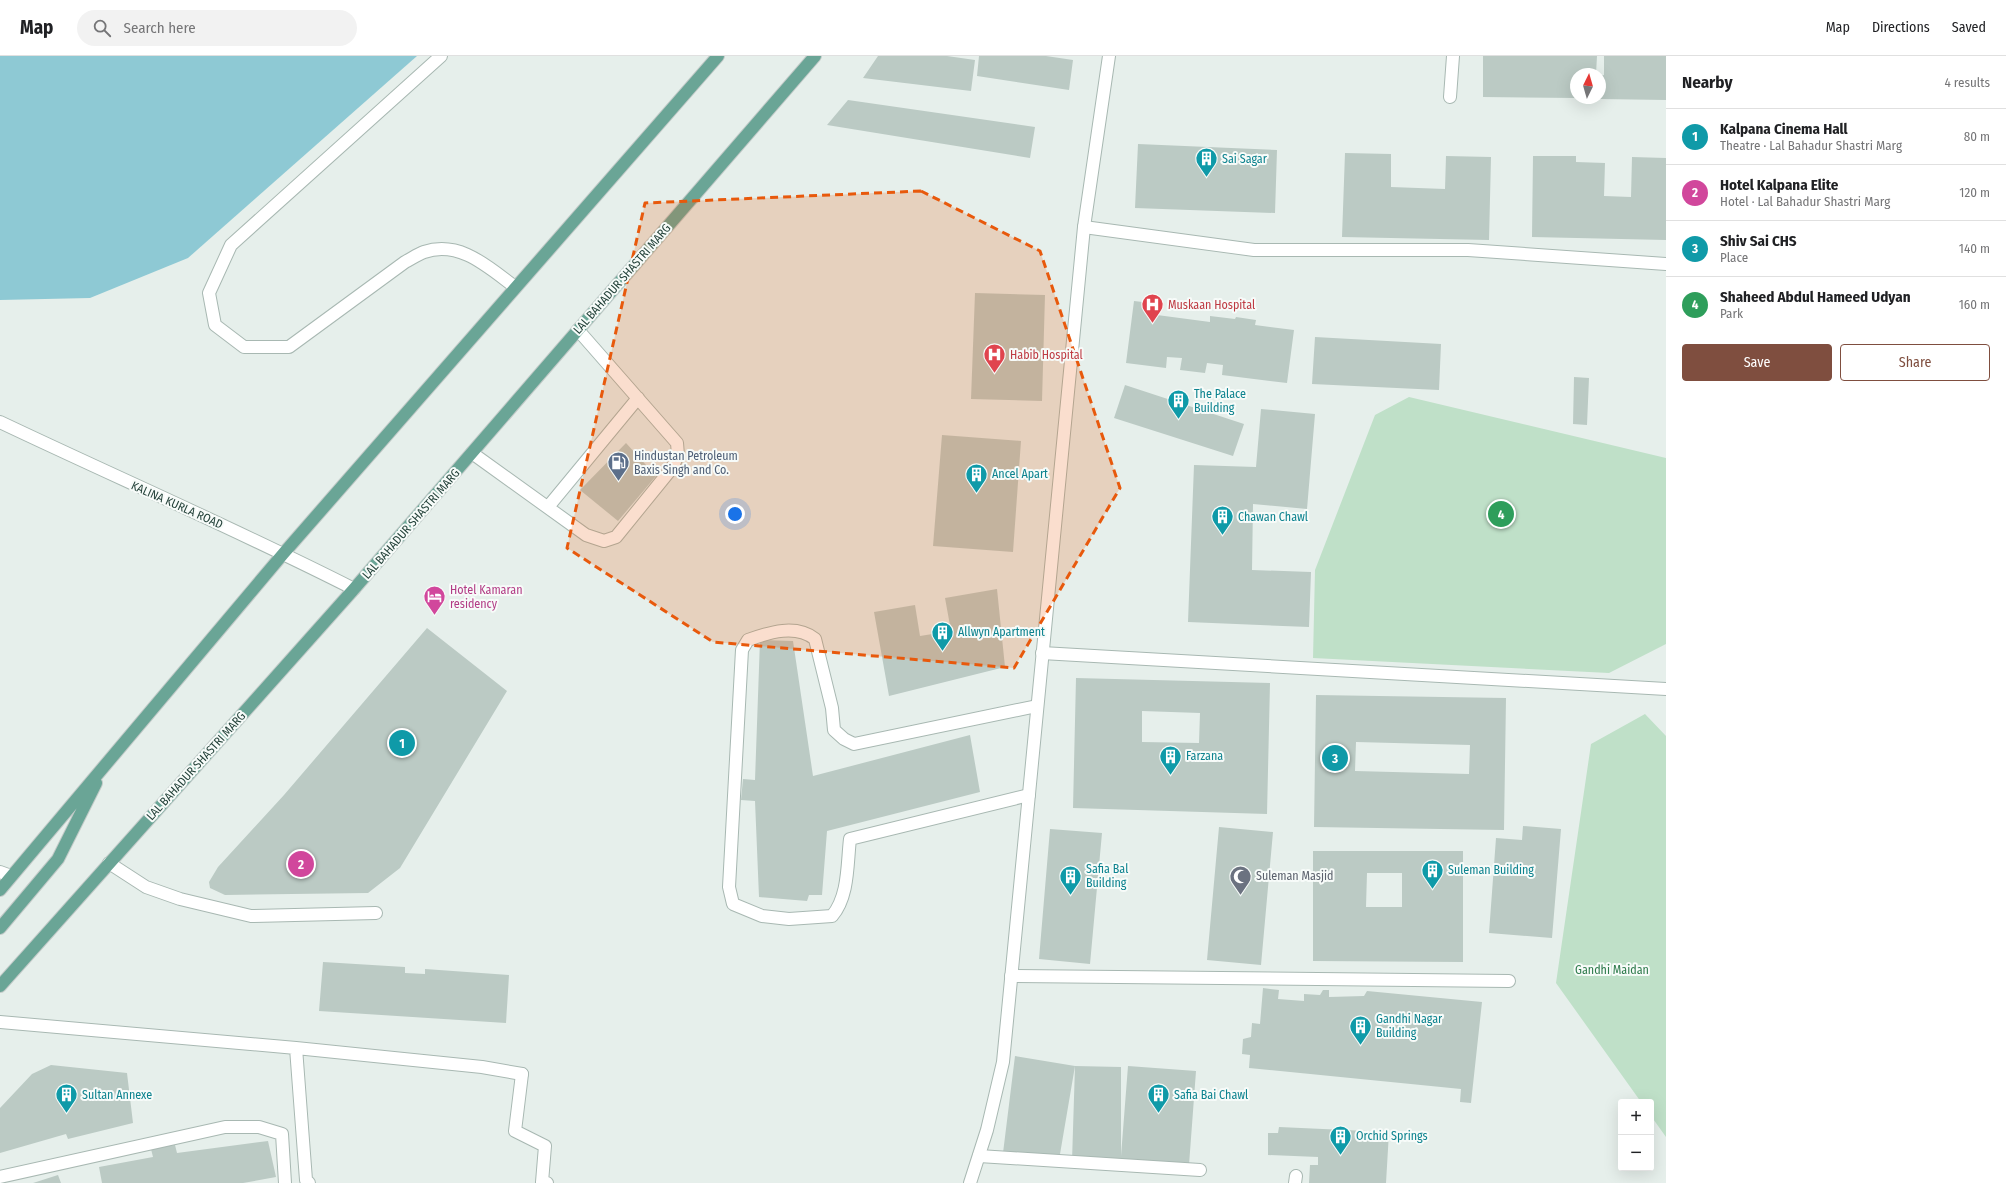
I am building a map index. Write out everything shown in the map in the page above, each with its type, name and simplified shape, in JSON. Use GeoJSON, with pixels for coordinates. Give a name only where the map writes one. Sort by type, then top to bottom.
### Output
{"type":"FeatureCollection","features":[{"type":"Feature","properties":{"kind":"main road"},"geometry":{"type":"LineString","coordinates":[[0,890],[6,874],[104,766],[283,554],[718,56]]}},
{"type":"Feature","properties":{"kind":"main road","name":"LAL BAHADUR SHASTRI MARG"},"geometry":{"type":"LineString","coordinates":[[0,986],[354,589],[815,56]]}},
{"type":"Feature","properties":{"kind":"main road"},"geometry":{"type":"LineString","coordinates":[[0,928],[58,859],[104,766]]}},
{"type":"Feature","properties":{"kind":"street"},"geometry":{"type":"LineString","coordinates":[[441,56],[231,245],[209,293],[215,325],[244,348],[289,347],[405,262],[424,252],[446,248],[465,252],[515,287]]}},
{"type":"Feature","properties":{"kind":"street"},"geometry":{"type":"LineString","coordinates":[[970,1183],[987,1130],[1003,1062],[1084,227],[1109,56]]}},
{"type":"Feature","properties":{"kind":"street"},"geometry":{"type":"LineString","coordinates":[[1450,96],[1453,56]]}},
{"type":"Feature","properties":{"kind":"street"},"geometry":{"type":"LineString","coordinates":[[1084,227],[1254,250],[1468,250],[1666,264]]}},
{"type":"Feature","properties":{"kind":"street"},"geometry":{"type":"LineString","coordinates":[[472,453],[586,535],[604,541],[616,537],[672,468],[678,456],[677,443],[578,330]]}},
{"type":"Feature","properties":{"kind":"street"},"geometry":{"type":"LineString","coordinates":[[548,507],[638,398]]}},
{"type":"Feature","properties":{"kind":"street","name":"KALINA KURLA ROAD"},"geometry":{"type":"LineString","coordinates":[[0,422],[283,554],[354,589]]}},
{"type":"Feature","properties":{"kind":"street"},"geometry":{"type":"LineString","coordinates":[[1029,795],[850,839],[845,885],[837,910],[832,916],[789,919],[762,916],[733,904],[729,887],[742,650],[748,640],[778,631],[794,630],[806,632],[815,639],[832,708],[834,730],[844,739],[854,744],[1037,706]]}},
{"type":"Feature","properties":{"kind":"street"},"geometry":{"type":"LineString","coordinates":[[1042,653],[1666,689]]}},
{"type":"Feature","properties":{"kind":"street"},"geometry":{"type":"LineString","coordinates":[[109,864],[146,887],[180,899],[251,916],[376,913]]}},
{"type":"Feature","properties":{"kind":"street"},"geometry":{"type":"LineString","coordinates":[[1011,976],[1509,981]]}},
{"type":"Feature","properties":{"kind":"street"},"geometry":{"type":"LineString","coordinates":[[0,1022],[296,1048],[482,1067],[522,1074],[515,1131],[545,1146],[542,1182],[547,1183]]}},
{"type":"Feature","properties":{"kind":"street"},"geometry":{"type":"LineString","coordinates":[[296,1048],[306,1180],[309,1183]]}},
{"type":"Feature","properties":{"kind":"street"},"geometry":{"type":"LineString","coordinates":[[0,1177],[225,1127],[259,1127],[282,1134],[285,1183]]}},
{"type":"Feature","properties":{"kind":"street"},"geometry":{"type":"LineString","coordinates":[[979,1156],[1200,1170]]}},
{"type":"Feature","properties":{"kind":"highlighted area"},"geometry":{"type":"Polygon","coordinates":[[[921,191],[1040,251],[1120,488],[1014,668],[713,642],[567,548],[645,203],[921,191]]]}},
{"type":"Feature","properties":{"kind":"green space"},"geometry":{"type":"Polygon","coordinates":[[[1409,397],[1666,458],[1666,644],[1609,673],[1313,658],[1315,570],[1375,415],[1409,397]]]}},
{"type":"Feature","properties":{"kind":"green space","name":"Gandhi Maidan"},"geometry":{"type":"Polygon","coordinates":[[[1645,714],[1666,736],[1666,1137],[1654,1120],[1654,1099],[1639,1099],[1556,983],[1591,744],[1645,714]]]}},
{"type":"Feature","properties":{"kind":"water"},"geometry":{"type":"Polygon","coordinates":[[[0,56],[417,56],[188,258],[90,298],[0,300],[0,56]]]}},
{"type":"Feature","properties":{"kind":"building"},"geometry":{"type":"Polygon","coordinates":[[[878,56],[947,56],[975,60],[971,91],[863,78],[878,56]]]}},
{"type":"Feature","properties":{"kind":"building"},"geometry":{"type":"Polygon","coordinates":[[[979,56],[1046,56],[1073,60],[1069,90],[977,76],[979,56]]]}},
{"type":"Feature","properties":{"kind":"building"},"geometry":{"type":"Polygon","coordinates":[[[1483,56],[1597,56],[1596,68],[1570,68],[1570,98],[1483,97],[1483,56]]]}},
{"type":"Feature","properties":{"kind":"building"},"geometry":{"type":"Polygon","coordinates":[[[1604,56],[1666,56],[1666,100],[1606,99],[1606,68],[1604,68],[1604,56]]]}},
{"type":"Feature","properties":{"kind":"building"},"geometry":{"type":"Polygon","coordinates":[[[848,100],[1035,127],[1030,158],[827,125],[848,100]]]}},
{"type":"Feature","properties":{"kind":"building","name":"Sai Sagar"},"geometry":{"type":"Polygon","coordinates":[[[1138,144],[1277,150],[1275,213],[1135,208],[1138,144]]]}},
{"type":"Feature","properties":{"kind":"building"},"geometry":{"type":"Polygon","coordinates":[[[1345,153],[1391,154],[1391,187],[1445,189],[1446,156],[1491,157],[1489,240],[1342,237],[1345,153]]]}},
{"type":"Feature","properties":{"kind":"building"},"geometry":{"type":"Polygon","coordinates":[[[1533,156],[1576,156],[1576,162],[1605,163],[1604,196],[1631,197],[1632,157],[1666,158],[1666,240],[1532,237],[1533,156]]]}},
{"type":"Feature","properties":{"kind":"building","name":"Habib Hospital"},"geometry":{"type":"Polygon","coordinates":[[[975,293],[1045,295],[1042,401],[971,399],[975,293]]]}},
{"type":"Feature","properties":{"kind":"building"},"geometry":{"type":"Polygon","coordinates":[[[1134,301],[1159,304],[1157,315],[1210,322],[1210,316],[1235,319],[1236,317],[1256,320],[1255,325],[1294,330],[1287,383],[1222,375],[1223,365],[1207,363],[1205,373],[1180,370],[1182,358],[1167,357],[1166,368],[1126,363],[1134,301]]]}},
{"type":"Feature","properties":{"kind":"building"},"geometry":{"type":"Polygon","coordinates":[[[1315,337],[1441,344],[1439,390],[1312,384],[1315,337]]]}},
{"type":"Feature","properties":{"kind":"building"},"geometry":{"type":"Polygon","coordinates":[[[1574,377],[1589,378],[1587,425],[1573,424],[1574,377]]]}},
{"type":"Feature","properties":{"kind":"building","name":"The Palace Building"},"geometry":{"type":"Polygon","coordinates":[[[1125,385],[1244,424],[1233,456],[1114,418],[1125,385]]]}},
{"type":"Feature","properties":{"kind":"building","name":"Chawan Chawl"},"geometry":{"type":"Polygon","coordinates":[[[1261,409],[1315,414],[1307,509],[1253,504],[1252,570],[1311,572],[1309,627],[1188,622],[1194,465],[1256,467],[1261,409]]]}},
{"type":"Feature","properties":{"kind":"building","name":"Ancel Apart"},"geometry":{"type":"Polygon","coordinates":[[[942,435],[1021,441],[1013,552],[933,546],[942,435]]]}},
{"type":"Feature","properties":{"kind":"building","name":"Hindustan Petroleum Baxis Singh and Co."},"geometry":{"type":"Polygon","coordinates":[[[626,443],[656,476],[618,521],[580,490],[626,443]]]}},
{"type":"Feature","properties":{"kind":"building","name":"Allwyn Apartment"},"geometry":{"type":"Polygon","coordinates":[[[997,589],[1005,667],[889,696],[874,612],[915,605],[920,636],[951,631],[945,598],[997,589]]]}},
{"type":"Feature","properties":{"kind":"building"},"geometry":{"type":"Polygon","coordinates":[[[427,628],[507,691],[400,868],[368,893],[225,895],[210,888],[209,882],[218,867],[284,795],[427,628]]]}},
{"type":"Feature","properties":{"kind":"building"},"geometry":{"type":"Polygon","coordinates":[[[760,640],[793,641],[813,776],[970,735],[980,792],[827,831],[822,895],[809,895],[807,901],[759,897],[755,801],[741,800],[743,779],[755,780],[760,640]]]}},
{"type":"Feature","properties":{"kind":"building","name":"Farzana"},"geometry":{"type":"Polygon","coordinates":[[[1076,678],[1270,683],[1267,814],[1073,808],[1076,678]],[[1142,711],[1142,742],[1199,743],[1200,713],[1142,711]]]}},
{"type":"Feature","properties":{"kind":"building"},"geometry":{"type":"Polygon","coordinates":[[[1316,695],[1506,698],[1504,830],[1314,827],[1316,695]],[[1356,742],[1355,771],[1469,774],[1470,745],[1356,742]]]}},
{"type":"Feature","properties":{"kind":"building"},"geometry":{"type":"Polygon","coordinates":[[[1523,826],[1561,829],[1552,938],[1489,933],[1496,838],[1522,840],[1523,826]]]}},
{"type":"Feature","properties":{"kind":"building","name":"Suleman Masjid"},"geometry":{"type":"Polygon","coordinates":[[[1219,827],[1273,832],[1261,965],[1207,960],[1219,827]]]}},
{"type":"Feature","properties":{"kind":"building","name":"Safia Bal Building"},"geometry":{"type":"Polygon","coordinates":[[[1050,829],[1102,833],[1090,964],[1039,959],[1050,829]]]}},
{"type":"Feature","properties":{"kind":"building","name":"Suleman Building"},"geometry":{"type":"Polygon","coordinates":[[[1313,851],[1463,851],[1463,962],[1313,961],[1313,851]],[[1367,873],[1366,907],[1402,907],[1402,873],[1367,873]]]}},
{"type":"Feature","properties":{"kind":"building"},"geometry":{"type":"Polygon","coordinates":[[[323,962],[405,967],[405,973],[425,974],[425,969],[509,975],[506,1023],[319,1011],[323,962]]]}},
{"type":"Feature","properties":{"kind":"building","name":"Gandhi Nagar Building"},"geometry":{"type":"Polygon","coordinates":[[[1263,988],[1279,990],[1278,999],[1304,1001],[1304,994],[1320,995],[1323,990],[1329,990],[1329,997],[1364,996],[1367,991],[1482,1002],[1471,1103],[1460,1102],[1461,1089],[1249,1068],[1250,1055],[1242,1054],[1243,1039],[1251,1037],[1252,1023],[1260,1024],[1263,988]]]}},
{"type":"Feature","properties":{"kind":"building"},"geometry":{"type":"Polygon","coordinates":[[[1015,1056],[1075,1066],[1059,1160],[1003,1153],[1015,1056]]]}},
{"type":"Feature","properties":{"kind":"building","name":"Sultan Annexe"},"geometry":{"type":"Polygon","coordinates":[[[51,1065],[127,1073],[133,1123],[68,1139],[66,1134],[0,1153],[0,1108],[32,1074],[51,1065]]]}},
{"type":"Feature","properties":{"kind":"building"},"geometry":{"type":"Polygon","coordinates":[[[1075,1066],[1121,1067],[1121,1156],[1128,1066],[1196,1071],[1189,1165],[1072,1161],[1075,1066]]]}},
{"type":"Feature","properties":{"kind":"building","name":"Orchid Springs"},"geometry":{"type":"Polygon","coordinates":[[[1279,1127],[1389,1132],[1386,1183],[1309,1183],[1310,1165],[1318,1165],[1318,1157],[1268,1155],[1268,1133],[1278,1133],[1279,1127]]]}},
{"type":"Feature","properties":{"kind":"building"},"geometry":{"type":"Polygon","coordinates":[[[268,1141],[276,1177],[243,1183],[102,1183],[99,1167],[153,1157],[151,1149],[175,1145],[177,1153],[268,1141]]]}},
{"type":"Feature","properties":{"kind":"building"},"geometry":{"type":"Polygon","coordinates":[[[58,1175],[61,1183],[33,1183],[58,1175]]]}},
{"type":"Feature","properties":{"kind":"place","name":"Sai Sagar"},"geometry":{"type":"Point","coordinates":[1206,178]}},
{"type":"Feature","properties":{"kind":"place","name":"Muskaan Hospital"},"geometry":{"type":"Point","coordinates":[1153,324]}},
{"type":"Feature","properties":{"kind":"place","name":"Habib Hospital"},"geometry":{"type":"Point","coordinates":[994,374]}},
{"type":"Feature","properties":{"kind":"place","name":"The Palace Building"},"geometry":{"type":"Point","coordinates":[1179,420]}},
{"type":"Feature","properties":{"kind":"place","name":"Hindustan Petroleum Baxis Singh and Co."},"geometry":{"type":"Point","coordinates":[619,482]}},
{"type":"Feature","properties":{"kind":"place","name":"Ancel Apart"},"geometry":{"type":"Point","coordinates":[977,494]}},
{"type":"Feature","properties":{"kind":"place","name":"Shaheed Abdul Hameed Udyan"},"geometry":{"type":"Point","coordinates":[1501,514]}},
{"type":"Feature","properties":{"kind":"place","name":"Chawan Chawl"},"geometry":{"type":"Point","coordinates":[1222,536]}},
{"type":"Feature","properties":{"kind":"place","name":"Hotel Kamaran residency"},"geometry":{"type":"Point","coordinates":[434,616]}},
{"type":"Feature","properties":{"kind":"place","name":"Allwyn Apartment"},"geometry":{"type":"Point","coordinates":[942,652]}},
{"type":"Feature","properties":{"kind":"place","name":"Kalpana Cinema Hall"},"geometry":{"type":"Point","coordinates":[402,743]}},
{"type":"Feature","properties":{"kind":"place","name":"Shiv Sai CHS"},"geometry":{"type":"Point","coordinates":[1335,758]}},
{"type":"Feature","properties":{"kind":"place","name":"Farzana"},"geometry":{"type":"Point","coordinates":[1171,776]}},
{"type":"Feature","properties":{"kind":"place","name":"Hotel Kalpana Elite"},"geometry":{"type":"Point","coordinates":[301,864]}},
{"type":"Feature","properties":{"kind":"place","name":"Suleman Building"},"geometry":{"type":"Point","coordinates":[1432,890]}},
{"type":"Feature","properties":{"kind":"place","name":"Safia Bal Building"},"geometry":{"type":"Point","coordinates":[1070,896]}},
{"type":"Feature","properties":{"kind":"place","name":"Suleman Masjid"},"geometry":{"type":"Point","coordinates":[1240,896]}},
{"type":"Feature","properties":{"kind":"place","name":"Gandhi Nagar Building"},"geometry":{"type":"Point","coordinates":[1360,1046]}},
{"type":"Feature","properties":{"kind":"place","name":"Sultan Annexe"},"geometry":{"type":"Point","coordinates":[66,1114]}},
{"type":"Feature","properties":{"kind":"place","name":"Safia Bai Chawl"},"geometry":{"type":"Point","coordinates":[1159,1114]}},
{"type":"Feature","properties":{"kind":"place","name":"Orchid Springs"},"geometry":{"type":"Point","coordinates":[1340,1156]}}]}
